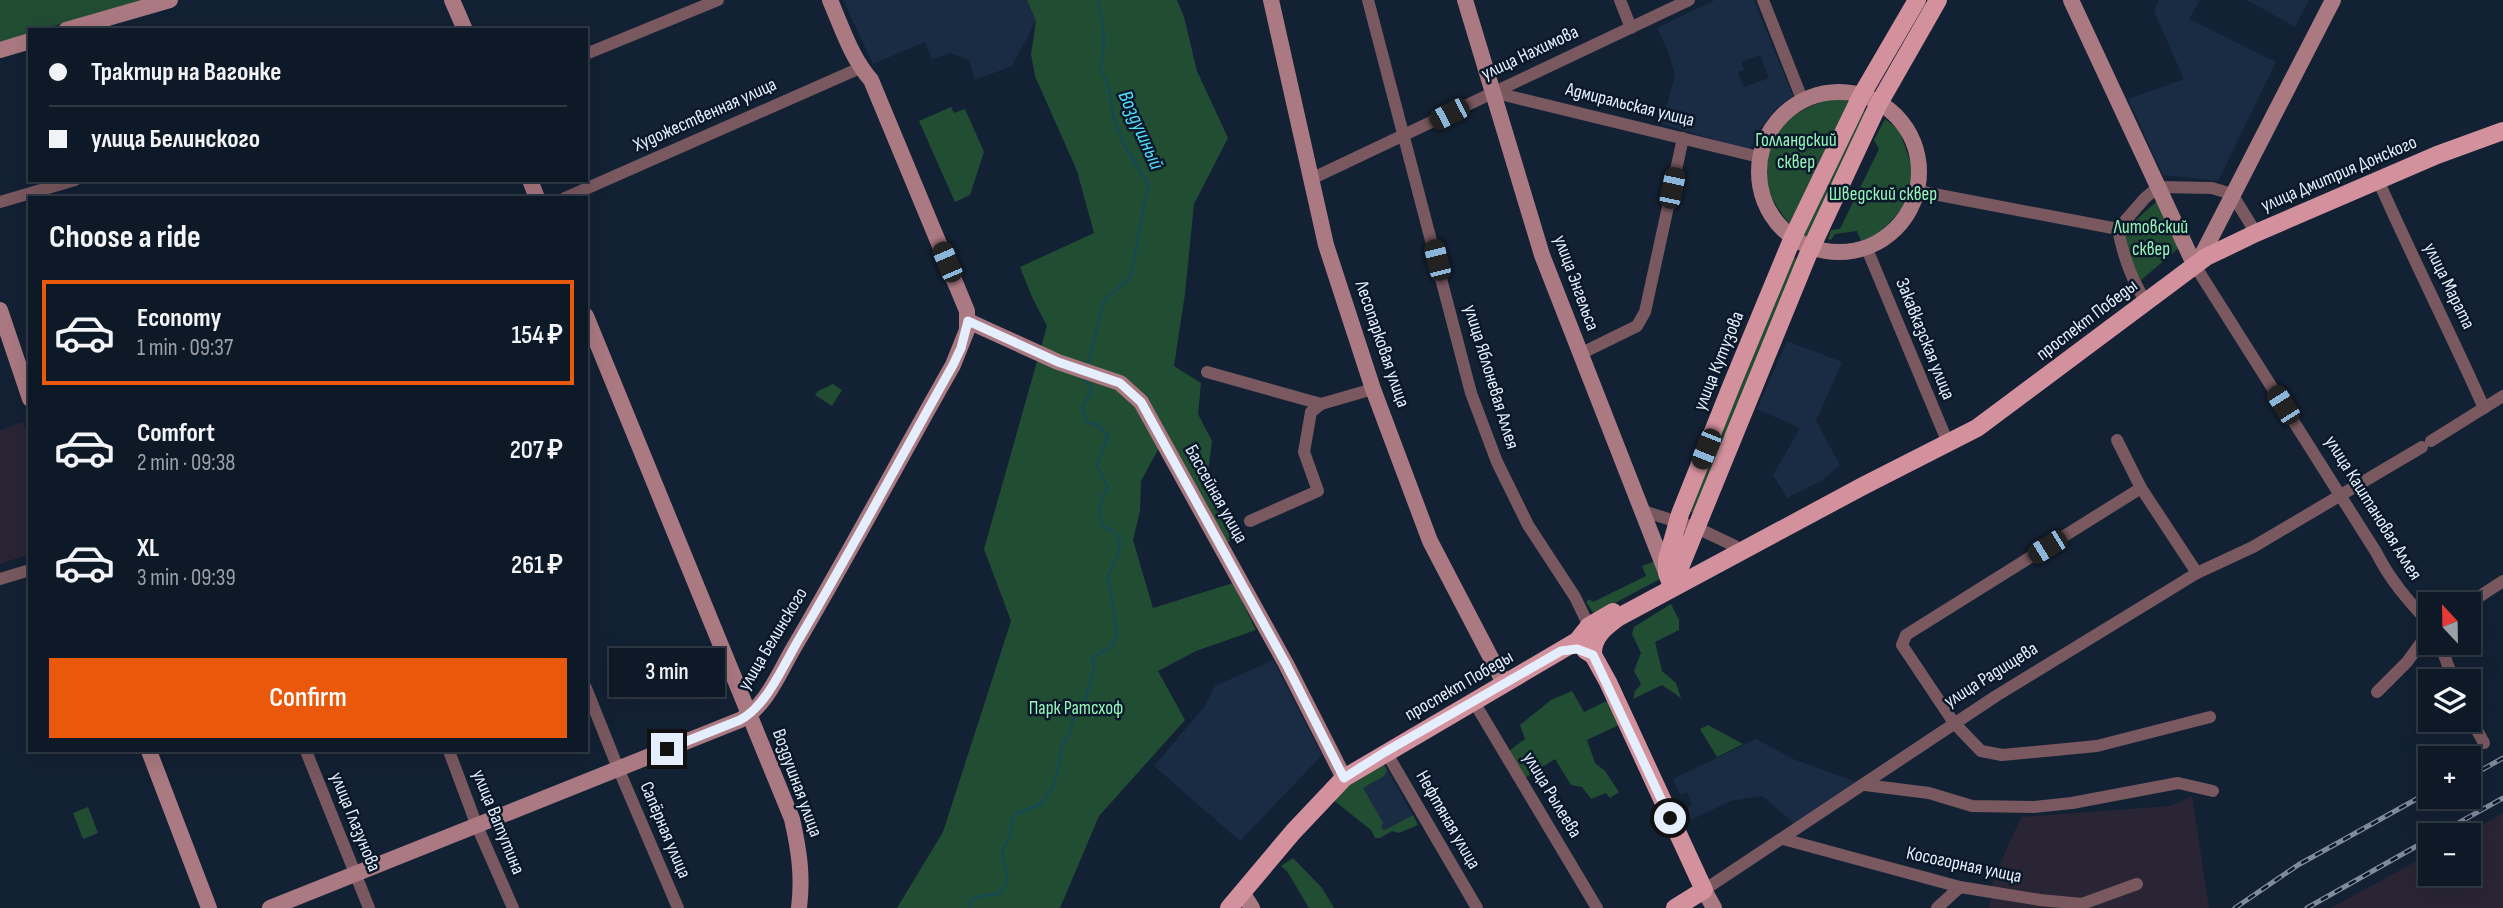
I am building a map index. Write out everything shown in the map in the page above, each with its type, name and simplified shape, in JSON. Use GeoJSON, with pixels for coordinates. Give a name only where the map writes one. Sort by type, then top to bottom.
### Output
{"type":"FeatureCollection","features":[{"type":"Feature","properties":{"kind":"main road","name":"улица Кутузова"},"geometry":{"type":"LineString","coordinates":[[1672,580],[1667,560],[1678,523],[1793,237],[1861,96],[1917,0]]}},
{"type":"Feature","properties":{"kind":"main road"},"geometry":{"type":"LineString","coordinates":[[1672,580],[1697,528],[1812,247],[1878,105],[1938,0]]}},
{"type":"Feature","properties":{"kind":"main road","name":"улица Дмитрия Донского"},"geometry":{"type":"LineString","coordinates":[[2194,264],[2256,233],[2378,180],[2503,131]]}},
{"type":"Feature","properties":{"kind":"main road","name":"проспект Победы"},"geometry":{"type":"LineString","coordinates":[[1229,908],[1293,832],[1344,778],[1561,651],[1577,641],[1589,626],[1672,580],[1977,428],[2194,264]]}},
{"type":"Feature","properties":{"kind":"main road","name":"проспект Победы"},"geometry":{"type":"LineString","coordinates":[[1593,655],[1594,644],[1605,627],[1672,580]]}},
{"type":"Feature","properties":{"kind":"main road"},"geometry":{"type":"LineString","coordinates":[[1561,651],[1577,649],[1593,655],[1704,890]]}},
{"type":"Feature","properties":{"kind":"main road","name":"улица Радищева"},"geometry":{"type":"LineString","coordinates":[[1675,908],[1704,890]]}},
{"type":"Feature","properties":{"kind":"street"},"geometry":{"type":"LineString","coordinates":[[73,28],[170,0]]}},
{"type":"Feature","properties":{"kind":"street"},"geometry":{"type":"LineString","coordinates":[[452,0],[464,28]]}},
{"type":"Feature","properties":{"kind":"street"},"geometry":{"type":"LineString","coordinates":[[588,53],[718,0]]}},
{"type":"Feature","properties":{"kind":"street"},"geometry":{"type":"LineString","coordinates":[[830,0],[860,68],[871,80],[968,316]]}},
{"type":"Feature","properties":{"kind":"street","name":"Лесопарковая улица"},"geometry":{"type":"LineString","coordinates":[[1271,0],[1326,245],[1373,389],[1430,541],[1504,683]]}},
{"type":"Feature","properties":{"kind":"street","name":"улица Яблоневая Аллея"},"geometry":{"type":"LineString","coordinates":[[1368,0],[1471,393],[1497,462],[1528,525],[1575,597],[1589,626]]}},
{"type":"Feature","properties":{"kind":"street","name":"улица Энгельса"},"geometry":{"type":"LineString","coordinates":[[1465,0],[1542,255],[1672,580]]}},
{"type":"Feature","properties":{"kind":"street"},"geometry":{"type":"LineString","coordinates":[[1620,0],[1631,27]]}},
{"type":"Feature","properties":{"kind":"street","name":"улица Нахимова"},"geometry":{"type":"LineString","coordinates":[[1311,179],[1689,0]]}},
{"type":"Feature","properties":{"kind":"street"},"geometry":{"type":"LineString","coordinates":[[1763,0],[1802,99]]}},
{"type":"Feature","properties":{"kind":"street","name":"улица Каштановая Аллея"},"geometry":{"type":"LineString","coordinates":[[2071,0],[2194,264],[2403,596],[2418,613]]}},
{"type":"Feature","properties":{"kind":"street","name":"проспект Победы"},"geometry":{"type":"LineString","coordinates":[[2194,264],[2203,253],[2333,0]]}},
{"type":"Feature","properties":{"kind":"street"},"geometry":{"type":"LineString","coordinates":[[0,50],[28,42]]}},
{"type":"Feature","properties":{"kind":"street","name":"Художественная улица"},"geometry":{"type":"LineString","coordinates":[[570,196],[860,68]]}},
{"type":"Feature","properties":{"kind":"street","name":"Адмиральская улица"},"geometry":{"type":"LineString","coordinates":[[1492,92],[1759,157]]}},
{"type":"Feature","properties":{"kind":"street"},"geometry":{"type":"LineString","coordinates":[[1836,92],[1861,96],[1904,125],[1919,167],[1918,191],[1909,212],[1891,233],[1867,249],[1830,252],[1812,247],[1793,237],[1773,216],[1763,194],[1759,157],[1768,135],[1779,119],[1802,99],[1836,92]]}},
{"type":"Feature","properties":{"kind":"street"},"geometry":{"type":"LineString","coordinates":[[1580,354],[1637,326],[1646,313],[1683,138]]}},
{"type":"Feature","properties":{"kind":"street","name":"улица Марата"},"geometry":{"type":"LineString","coordinates":[[2378,180],[2484,408]]}},
{"type":"Feature","properties":{"kind":"street"},"geometry":{"type":"LineString","coordinates":[[0,202],[68,182]]}},
{"type":"Feature","properties":{"kind":"street"},"geometry":{"type":"LineString","coordinates":[[2118,229],[2158,187],[2212,188],[2232,194],[2256,233]]}},
{"type":"Feature","properties":{"kind":"street"},"geometry":{"type":"LineString","coordinates":[[1918,191],[2118,229]]}},
{"type":"Feature","properties":{"kind":"street"},"geometry":{"type":"LineString","coordinates":[[2118,229],[2131,276],[2146,302]]}},
{"type":"Feature","properties":{"kind":"street","name":"Закавказская улица"},"geometry":{"type":"LineString","coordinates":[[1867,249],[1948,443]]}},
{"type":"Feature","properties":{"kind":"street"},"geometry":{"type":"LineString","coordinates":[[0,310],[28,393]]}},
{"type":"Feature","properties":{"kind":"street","name":"Бассейная улица"},"geometry":{"type":"LineString","coordinates":[[968,316],[1058,362],[1120,383],[1141,402],[1286,664],[1344,778]]}},
{"type":"Feature","properties":{"kind":"street","name":"улица Белинского"},"geometry":{"type":"LineString","coordinates":[[270,908],[750,715],[817,609],[953,365],[961,348],[968,316]]}},
{"type":"Feature","properties":{"kind":"street","name":"Воздушная улица"},"geometry":{"type":"LineString","coordinates":[[588,325],[592,344],[792,819],[800,852],[802,882],[799,908]]}},
{"type":"Feature","properties":{"kind":"street"},"geometry":{"type":"LineString","coordinates":[[1207,372],[1321,404]]}},
{"type":"Feature","properties":{"kind":"street"},"geometry":{"type":"LineString","coordinates":[[1250,521],[1318,491],[1304,452],[1311,412],[1321,404],[1373,389]]}},
{"type":"Feature","properties":{"kind":"street","name":"улица Радищева"},"geometry":{"type":"LineString","coordinates":[[1704,890],[1865,785],[1954,723],[2197,573],[2253,547],[2503,397]]}},
{"type":"Feature","properties":{"kind":"street"},"geometry":{"type":"LineString","coordinates":[[2117,440],[2141,488],[2197,573]]}},
{"type":"Feature","properties":{"kind":"street"},"geometry":{"type":"LineString","coordinates":[[2141,488],[1906,635],[1902,645],[1954,723],[1981,751],[2002,755],[2096,746],[2210,717]]}},
{"type":"Feature","properties":{"kind":"street"},"geometry":{"type":"LineString","coordinates":[[1643,511],[1697,528],[1739,548]]}},
{"type":"Feature","properties":{"kind":"street"},"geometry":{"type":"LineString","coordinates":[[0,579],[28,571]]}},
{"type":"Feature","properties":{"kind":"street"},"geometry":{"type":"LineString","coordinates":[[2482,595],[2503,581]]}},
{"type":"Feature","properties":{"kind":"street"},"geometry":{"type":"LineString","coordinates":[[2376,692],[2407,662],[2418,646]]}},
{"type":"Feature","properties":{"kind":"street","name":"Сапёрная улица"},"geometry":{"type":"LineString","coordinates":[[588,693],[678,908]]}},
{"type":"Feature","properties":{"kind":"street","name":"улица Рылеева"},"geometry":{"type":"LineString","coordinates":[[1474,702],[1597,908]]}},
{"type":"Feature","properties":{"kind":"street"},"geometry":{"type":"LineString","coordinates":[[2478,732],[2484,743]]}},
{"type":"Feature","properties":{"kind":"street"},"geometry":{"type":"LineString","coordinates":[[149,752],[209,908]]}},
{"type":"Feature","properties":{"kind":"street","name":"улица Глазунова"},"geometry":{"type":"LineString","coordinates":[[306,752],[369,908]]}},
{"type":"Feature","properties":{"kind":"street","name":"улица Ватутина"},"geometry":{"type":"LineString","coordinates":[[449,752],[513,908]]}},
{"type":"Feature","properties":{"kind":"street","name":"Нефтяная улица"},"geometry":{"type":"LineString","coordinates":[[1385,752],[1475,904]]}},
{"type":"Feature","properties":{"kind":"street"},"geometry":{"type":"LineString","coordinates":[[1865,785],[1929,793],[1972,806],[2034,807],[2072,803],[2178,783],[2213,791]]}},
{"type":"Feature","properties":{"kind":"street","name":"Косогорная улица"},"geometry":{"type":"LineString","coordinates":[[1783,839],[1960,887],[2040,900],[2082,904],[2137,884]]}},
{"type":"Feature","properties":{"kind":"street"},"geometry":{"type":"LineString","coordinates":[[1937,908],[1960,887]]}},
{"type":"Feature","properties":{"kind":"street"},"geometry":{"type":"LineString","coordinates":[[1704,890],[1714,908]]}},
{"type":"Feature","properties":{"kind":"street"},"geometry":{"type":"LineString","coordinates":[[1242,892],[1252,908]]}},
{"type":"Feature","properties":{"kind":"street"},"geometry":{"type":"LineString","coordinates":[[1459,908],[1475,904]]}},
{"type":"Feature","properties":{"kind":"shaded area"},"geometry":{"type":"Polygon","coordinates":[[[843,0],[1027,0],[1036,21],[1012,66],[975,80],[969,60],[950,53],[932,59],[925,42],[873,64],[843,0]]]}},
{"type":"Feature","properties":{"kind":"shaded area"},"geometry":{"type":"Polygon","coordinates":[[[1715,0],[1754,0],[1793,96],[1775,110],[1759,130],[1750,150],[1662,124],[1675,75],[1657,28],[1715,0]],[[1760,55],[1741,62],[1744,70],[1738,72],[1744,87],[1769,78],[1760,55]]]}},
{"type":"Feature","properties":{"kind":"shaded area"},"geometry":{"type":"Polygon","coordinates":[[[2159,0],[2200,0],[2189,19],[2276,62],[2218,181],[2163,175],[2128,99],[2184,79],[2154,11],[2159,0]]]}},
{"type":"Feature","properties":{"kind":"shaded area"},"geometry":{"type":"Polygon","coordinates":[[[2247,0],[2309,0],[2295,27],[2247,0]]]}},
{"type":"Feature","properties":{"kind":"shaded area"},"geometry":{"type":"Polygon","coordinates":[[[1787,341],[1842,362],[1816,421],[1840,465],[1823,480],[1787,498],[1773,475],[1800,428],[1757,409],[1787,341]]]}},
{"type":"Feature","properties":{"kind":"shaded area"},"geometry":{"type":"Polygon","coordinates":[[[23,422],[28,435],[28,555],[0,564],[0,430],[23,422]]]}},
{"type":"Feature","properties":{"kind":"shaded area"},"geometry":{"type":"Polygon","coordinates":[[[1273,660],[1322,755],[1240,841],[1154,766],[1205,706],[1215,686],[1273,660]]]}},
{"type":"Feature","properties":{"kind":"shaded area"},"geometry":{"type":"Polygon","coordinates":[[[1756,739],[1793,759],[1859,783],[1796,825],[1762,796],[1730,801],[1691,820],[1686,809],[1692,805],[1687,792],[1680,795],[1673,779],[1756,739]]]}},
{"type":"Feature","properties":{"kind":"shaded area"},"geometry":{"type":"Polygon","coordinates":[[[1381,759],[1413,815],[1385,830],[1340,806],[1381,759]]]}},
{"type":"Feature","properties":{"kind":"shaded area"},"geometry":{"type":"Polygon","coordinates":[[[2192,796],[2209,908],[1989,908],[1994,877],[2021,817],[2170,806],[2192,796]]]}},
{"type":"Feature","properties":{"kind":"shaded area"},"geometry":{"type":"Polygon","coordinates":[[[2503,813],[2503,908],[2331,908],[2418,860],[2418,886],[2481,886],[2481,825],[2503,813]]]}},
{"type":"Feature","properties":{"kind":"green space"},"geometry":{"type":"Polygon","coordinates":[[[0,0],[141,0],[47,28],[28,28],[28,34],[0,42],[0,0]]]}},
{"type":"Feature","properties":{"kind":"green space","name":"Парк Ратсхоф"},"geometry":{"type":"Polygon","coordinates":[[[1027,0],[1177,0],[1184,17],[1197,71],[1228,138],[1194,204],[1174,366],[1201,383],[1198,414],[1212,441],[1208,472],[1201,484],[1233,541],[1223,542],[1161,444],[1141,481],[1140,511],[1133,540],[1153,608],[1233,583],[1256,630],[1196,651],[1158,671],[1185,720],[1099,816],[1060,908],[897,908],[943,832],[1011,621],[984,549],[1047,326],[1020,267],[1094,233],[1077,171],[1035,76],[1031,54],[1036,21],[1027,0]]]}},
{"type":"Feature","properties":{"kind":"green space","name":"Голландский сквер"},"geometry":{"type":"Polygon","coordinates":[[[1845,98],[1848,102],[1790,225],[1767,187],[1763,170],[1767,148],[1781,127],[1791,118],[1814,105],[1845,98]]]}},
{"type":"Feature","properties":{"kind":"green space"},"geometry":{"type":"Polygon","coordinates":[[[951,107],[954,113],[965,109],[984,152],[970,195],[955,202],[919,121],[951,107]]]}},
{"type":"Feature","properties":{"kind":"green space"},"geometry":{"type":"Polygon","coordinates":[[[1862,110],[1870,113],[1809,238],[1801,234],[1862,110]]]}},
{"type":"Feature","properties":{"kind":"green space","name":"Шведский сквер"},"geometry":{"type":"Polygon","coordinates":[[[1885,119],[1899,130],[1913,169],[1909,191],[1902,208],[1878,234],[1861,241],[1857,231],[1835,234],[1831,240],[1828,239],[1831,230],[1840,229],[1879,149],[1874,140],[1885,119]]]}},
{"type":"Feature","properties":{"kind":"green space","name":"Литовский сквер"},"geometry":{"type":"Polygon","coordinates":[[[2157,201],[2181,246],[2140,281],[2128,253],[2125,230],[2157,201]]]}},
{"type":"Feature","properties":{"kind":"green space"},"geometry":{"type":"Polygon","coordinates":[[[1792,257],[1800,260],[1696,514],[1688,511],[1792,257]]]}},
{"type":"Feature","properties":{"kind":"green space"},"geometry":{"type":"Polygon","coordinates":[[[833,384],[842,390],[832,406],[815,395],[833,384]]]}},
{"type":"Feature","properties":{"kind":"green space"},"geometry":{"type":"Polygon","coordinates":[[[1656,561],[1663,576],[1660,579],[1594,614],[1586,602],[1589,599],[1593,602],[1646,576],[1642,566],[1656,561]]]}},
{"type":"Feature","properties":{"kind":"green space"},"geometry":{"type":"Polygon","coordinates":[[[1671,604],[1679,620],[1679,630],[1655,642],[1662,671],[1676,683],[1681,698],[1662,685],[1633,699],[1641,684],[1634,671],[1641,653],[1632,634],[1634,627],[1671,604]]]}},
{"type":"Feature","properties":{"kind":"green space"},"geometry":{"type":"Polygon","coordinates":[[[1572,691],[1584,712],[1611,699],[1623,723],[1587,740],[1595,763],[1605,771],[1619,792],[1610,798],[1606,793],[1591,799],[1582,787],[1571,785],[1555,759],[1523,779],[1510,750],[1525,739],[1520,725],[1551,700],[1572,691]]]}},
{"type":"Feature","properties":{"kind":"green space"},"geometry":{"type":"Polygon","coordinates":[[[1708,725],[1743,744],[1717,757],[1700,729],[1708,725]]]}},
{"type":"Feature","properties":{"kind":"green space"},"geometry":{"type":"Polygon","coordinates":[[[1381,759],[1387,770],[1384,776],[1363,788],[1383,823],[1381,828],[1385,830],[1413,815],[1418,825],[1399,833],[1392,831],[1375,838],[1371,830],[1331,798],[1381,759]]]}},
{"type":"Feature","properties":{"kind":"green space"},"geometry":{"type":"Polygon","coordinates":[[[88,807],[98,833],[83,839],[73,813],[88,807]]]}},
{"type":"Feature","properties":{"kind":"green space"},"geometry":{"type":"Polygon","coordinates":[[[1293,858],[1322,888],[1334,908],[1309,908],[1287,871],[1281,866],[1293,858]]]}},
{"type":"Feature","properties":{"kind":"waterway","name":"Воздушный"},"geometry":{"type":"LineString","coordinates":[[1088,364],[1104,301],[1131,276],[1148,184],[1125,146],[1113,116],[1109,88],[1100,67],[1104,42],[1098,0]]}},
{"type":"Feature","properties":{"kind":"waterway","name":"Воздушный"},"geometry":{"type":"LineString","coordinates":[[971,908],[969,903],[972,900],[998,894],[1004,887],[1007,881],[1003,861],[1004,847],[1014,815],[1041,804],[1053,787],[1061,747],[1069,734],[1076,709],[1085,701],[1094,668],[1092,658],[1112,646],[1117,633],[1108,575],[1119,552],[1120,539],[1113,531],[1103,526],[1100,506],[1108,487],[1097,465],[1108,435],[1095,424],[1087,423],[1082,408],[1092,389],[1084,378]]}},
{"type":"Feature","properties":{"kind":"railway"},"geometry":{"type":"LineString","coordinates":[[2481,770],[2503,758]]}},
{"type":"Feature","properties":{"kind":"railway"},"geometry":{"type":"LineString","coordinates":[[2235,908],[2298,865],[2418,798]]}},
{"type":"Feature","properties":{"kind":"railway"},"geometry":{"type":"LineString","coordinates":[[2458,823],[2503,798]]}},
{"type":"Feature","properties":{"kind":"railway"},"geometry":{"type":"LineString","coordinates":[[2307,908],[2418,845]]}},
{"type":"Feature","properties":{"kind":"route"},"geometry":{"type":"LineString","coordinates":[[667,749],[750,715],[763,698],[817,609],[953,365],[968,321],[1058,362],[1120,383],[1141,402],[1286,664],[1344,778],[1504,683],[1571,648],[1593,655],[1615,696],[1670,818]]}}]}
